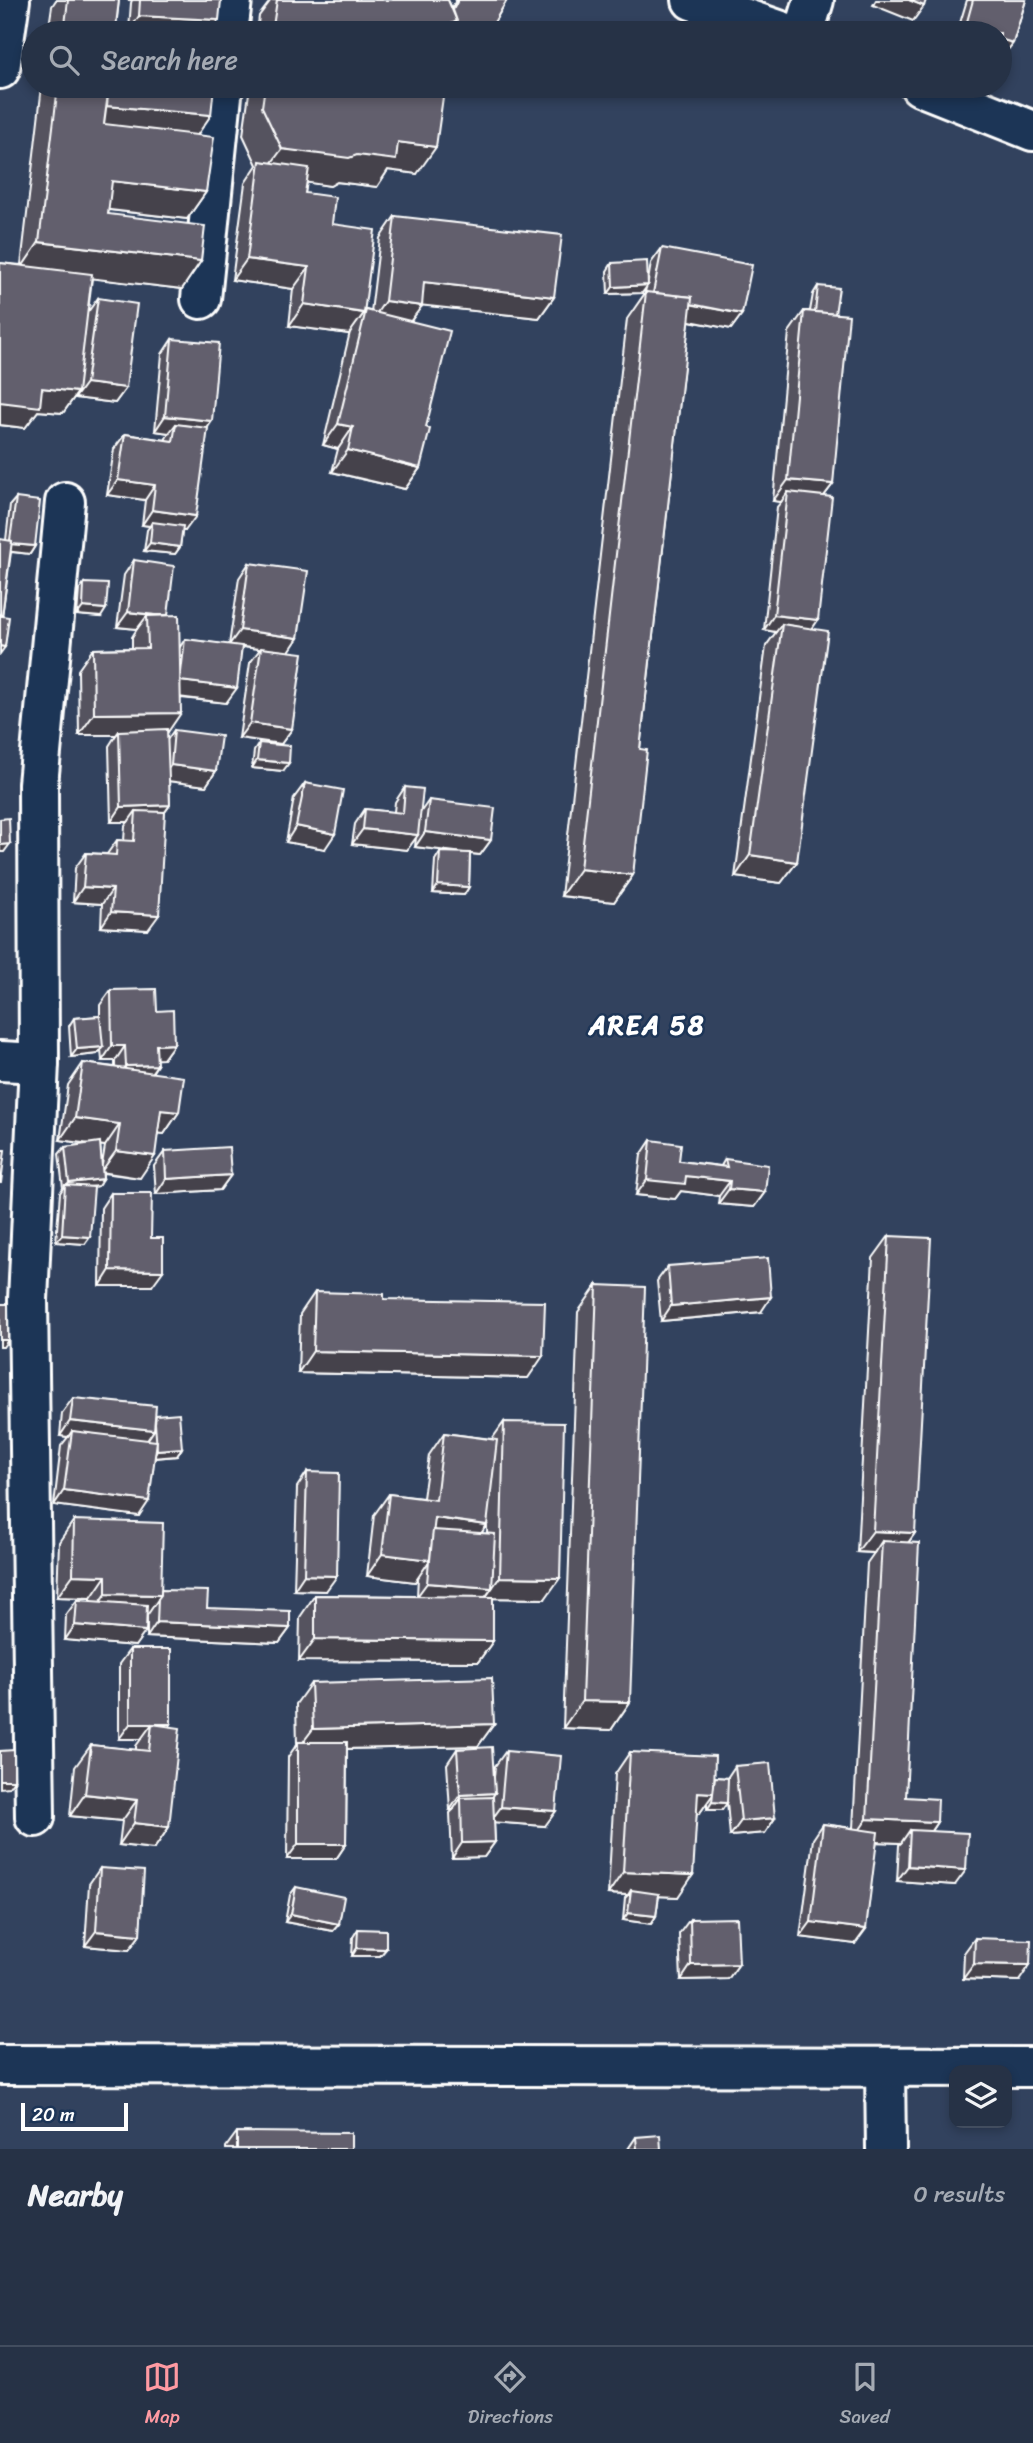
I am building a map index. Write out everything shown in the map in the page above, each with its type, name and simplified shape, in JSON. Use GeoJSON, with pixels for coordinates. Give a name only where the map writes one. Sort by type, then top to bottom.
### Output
{"type":"FeatureCollection","features":[{"type":"Feature","properties":{"kind":"street"},"geometry":{"type":"LineString","coordinates":[[0,69],[10,0]]}},
{"type":"Feature","properties":{"kind":"street"},"geometry":{"type":"LineString","coordinates":[[229,21],[232,0]]}},
{"type":"Feature","properties":{"kind":"street"},"geometry":{"type":"LineString","coordinates":[[692,0],[752,21]]}},
{"type":"Feature","properties":{"kind":"street"},"geometry":{"type":"LineString","coordinates":[[808,21],[814,0]]}},
{"type":"Feature","properties":{"kind":"street"},"geometry":{"type":"LineString","coordinates":[[201,299],[222,98]]}},
{"type":"Feature","properties":{"kind":"street"},"geometry":{"type":"LineString","coordinates":[[950,98],[1033,131]]}},
{"type":"Feature","properties":{"kind":"street"},"geometry":{"type":"LineString","coordinates":[[35,1817],[28,1300],[39,1063],[38,784],[65,502]]}},
{"type":"Feature","properties":{"kind":"street"},"geometry":{"type":"LineString","coordinates":[[0,1061],[39,1063]]}},
{"type":"Feature","properties":{"kind":"street"},"geometry":{"type":"LineString","coordinates":[[0,2064],[1033,2067]]}},
{"type":"Feature","properties":{"kind":"street"},"geometry":{"type":"LineString","coordinates":[[885,2068],[886,2149]]}},
{"type":"Feature","properties":{"kind":"building"},"geometry":{"type":"Polygon","coordinates":[[[68,0],[119,0],[116,21],[65,21],[68,0]]]}},
{"type":"Feature","properties":{"kind":"building"},"geometry":{"type":"Polygon","coordinates":[[[140,0],[221,0],[219,20],[139,16],[140,0]]]}},
{"type":"Feature","properties":{"kind":"building"},"geometry":{"type":"Polygon","coordinates":[[[277,0],[448,0],[457,21],[274,21],[277,0]]]}},
{"type":"Feature","properties":{"kind":"building"},"geometry":{"type":"Polygon","coordinates":[[[458,0],[507,0],[495,21],[457,21],[453,10],[458,0]]]}},
{"type":"Feature","properties":{"kind":"building"},"geometry":{"type":"Polygon","coordinates":[[[909,0],[926,0],[924,6],[909,0]]]}},
{"type":"Feature","properties":{"kind":"building"},"geometry":{"type":"Polygon","coordinates":[[[973,0],[1026,0],[1013,43],[1012,21],[967,21],[973,0]]]}},
{"type":"Feature","properties":{"kind":"building"},"geometry":{"type":"Polygon","coordinates":[[[57,98],[107,98],[104,124],[214,137],[206,192],[112,181],[108,214],[205,226],[201,261],[39,242],[57,98]]]}},
{"type":"Feature","properties":{"kind":"building"},"geometry":{"type":"Polygon","coordinates":[[[108,98],[213,98],[211,115],[107,106],[108,98]]]}},
{"type":"Feature","properties":{"kind":"building"},"geometry":{"type":"Polygon","coordinates":[[[263,98],[443,98],[436,147],[398,142],[396,160],[357,155],[349,158],[282,149],[262,107],[263,98]]]}},
{"type":"Feature","properties":{"kind":"building"},"geometry":{"type":"Polygon","coordinates":[[[260,161],[309,168],[305,193],[335,197],[332,224],[375,230],[364,313],[304,304],[309,267],[247,259],[260,161]]]}},
{"type":"Feature","properties":{"kind":"building"},"geometry":{"type":"Polygon","coordinates":[[[395,216],[562,235],[554,297],[424,282],[422,306],[385,301],[395,216]]]}},
{"type":"Feature","properties":{"kind":"building"},"geometry":{"type":"Polygon","coordinates":[[[662,248],[752,265],[742,314],[691,304],[692,297],[653,293],[662,248]]]}},
{"type":"Feature","properties":{"kind":"building"},"geometry":{"type":"Polygon","coordinates":[[[647,261],[648,285],[613,287],[612,263],[647,261]]]}},
{"type":"Feature","properties":{"kind":"building"},"geometry":{"type":"Polygon","coordinates":[[[0,263],[92,274],[78,392],[42,388],[40,407],[0,402],[0,263]]]}},
{"type":"Feature","properties":{"kind":"building"},"geometry":{"type":"Polygon","coordinates":[[[818,286],[839,288],[835,314],[815,312],[818,286]]]}},
{"type":"Feature","properties":{"kind":"building"},"geometry":{"type":"Polygon","coordinates":[[[646,292],[692,297],[640,749],[647,750],[633,875],[580,869],[646,292]]]}},
{"type":"Feature","properties":{"kind":"building"},"geometry":{"type":"Polygon","coordinates":[[[98,298],[137,304],[126,388],[86,383],[98,298]]]}},
{"type":"Feature","properties":{"kind":"building"},"geometry":{"type":"Polygon","coordinates":[[[366,310],[450,331],[426,427],[430,429],[420,468],[348,450],[353,427],[338,424],[366,310]]]}},
{"type":"Feature","properties":{"kind":"building"},"geometry":{"type":"Polygon","coordinates":[[[804,311],[849,315],[833,484],[788,480],[804,311]]]}},
{"type":"Feature","properties":{"kind":"building"},"geometry":{"type":"Polygon","coordinates":[[[172,339],[219,343],[212,421],[165,416],[172,339]]]}},
{"type":"Feature","properties":{"kind":"building"},"geometry":{"type":"Polygon","coordinates":[[[176,424],[208,428],[196,516],[152,510],[155,485],[118,480],[125,434],[173,441],[176,424]]]}},
{"type":"Feature","properties":{"kind":"building"},"geometry":{"type":"Polygon","coordinates":[[[788,492],[832,497],[818,620],[774,615],[788,492]]]}},
{"type":"Feature","properties":{"kind":"building"},"geometry":{"type":"Polygon","coordinates":[[[16,498],[40,501],[35,546],[12,544],[10,540],[16,498]]]}},
{"type":"Feature","properties":{"kind":"building"},"geometry":{"type":"Polygon","coordinates":[[[152,522],[183,526],[180,547],[150,543],[152,522]]]}},
{"type":"Feature","properties":{"kind":"building"},"geometry":{"type":"Polygon","coordinates":[[[0,539],[12,541],[2,616],[9,617],[5,647],[0,646],[0,539]]]}},
{"type":"Feature","properties":{"kind":"building"},"geometry":{"type":"Polygon","coordinates":[[[134,560],[174,566],[168,615],[128,612],[134,560]]]}},
{"type":"Feature","properties":{"kind":"building"},"geometry":{"type":"Polygon","coordinates":[[[249,563],[308,571],[298,638],[240,630],[249,563]]]}},
{"type":"Feature","properties":{"kind":"building"},"geometry":{"type":"Polygon","coordinates":[[[84,583],[108,584],[106,609],[83,607],[84,583]]]}},
{"type":"Feature","properties":{"kind":"building"},"geometry":{"type":"Polygon","coordinates":[[[179,615],[181,713],[94,714],[93,649],[148,648],[147,616],[179,615]]]}},
{"type":"Feature","properties":{"kind":"building"},"geometry":{"type":"Polygon","coordinates":[[[782,624],[828,631],[797,862],[750,855],[782,624]]]}},
{"type":"Feature","properties":{"kind":"building"},"geometry":{"type":"Polygon","coordinates":[[[185,639],[242,646],[237,688],[180,681],[185,639]]]}},
{"type":"Feature","properties":{"kind":"building"},"geometry":{"type":"Polygon","coordinates":[[[261,648],[303,653],[292,729],[250,723],[261,648]]]}},
{"type":"Feature","properties":{"kind":"building"},"geometry":{"type":"Polygon","coordinates":[[[167,729],[170,805],[121,807],[119,731],[167,729]]]}},
{"type":"Feature","properties":{"kind":"building"},"geometry":{"type":"Polygon","coordinates":[[[174,730],[221,736],[216,771],[171,765],[174,730]]]}},
{"type":"Feature","properties":{"kind":"building"},"geometry":{"type":"Polygon","coordinates":[[[259,743],[290,746],[289,763],[257,760],[259,743]]]}},
{"type":"Feature","properties":{"kind":"building"},"geometry":{"type":"Polygon","coordinates":[[[305,783],[343,790],[335,834],[296,826],[305,783]]]}},
{"type":"Feature","properties":{"kind":"building"},"geometry":{"type":"Polygon","coordinates":[[[405,787],[423,789],[418,835],[363,829],[365,809],[403,813],[405,787]]]}},
{"type":"Feature","properties":{"kind":"building"},"geometry":{"type":"Polygon","coordinates":[[[429,800],[495,808],[491,840],[425,832],[429,800]]]}},
{"type":"Feature","properties":{"kind":"building"},"geometry":{"type":"Polygon","coordinates":[[[136,811],[165,812],[159,915],[111,912],[113,889],[83,887],[86,853],[116,855],[117,840],[134,841],[136,811]]]}},
{"type":"Feature","properties":{"kind":"building"},"geometry":{"type":"Polygon","coordinates":[[[9,818],[10,844],[0,845],[0,819],[9,818]]]}},
{"type":"Feature","properties":{"kind":"building"},"geometry":{"type":"Polygon","coordinates":[[[440,852],[470,853],[469,887],[438,885],[440,852]]]}},
{"type":"Feature","properties":{"kind":"building"},"geometry":{"type":"Polygon","coordinates":[[[156,989],[157,1011],[173,1010],[174,1044],[156,1045],[157,1065],[126,1066],[125,1046],[112,1046],[111,990],[156,989]]]}},
{"type":"Feature","properties":{"kind":"building"},"geometry":{"type":"Polygon","coordinates":[[[100,1016],[103,1047],[77,1049],[74,1018],[100,1016]]]}},
{"type":"Feature","properties":{"kind":"building"},"geometry":{"type":"Polygon","coordinates":[[[83,1063],[184,1077],[179,1112],[161,1110],[155,1156],[116,1151],[120,1124],[75,1118],[83,1063]]]}},
{"type":"Feature","properties":{"kind":"building"},"geometry":{"type":"Polygon","coordinates":[[[651,1140],[681,1144],[679,1161],[727,1167],[725,1159],[768,1165],[765,1192],[729,1189],[730,1181],[686,1176],[685,1184],[647,1180],[651,1140]]]}},
{"type":"Feature","properties":{"kind":"building"},"geometry":{"type":"Polygon","coordinates":[[[100,1142],[103,1179],[69,1183],[65,1147],[100,1142]]]}},
{"type":"Feature","properties":{"kind":"building"},"geometry":{"type":"Polygon","coordinates":[[[229,1147],[231,1175],[166,1179],[165,1151],[229,1147]]]}},
{"type":"Feature","properties":{"kind":"building"},"geometry":{"type":"Polygon","coordinates":[[[0,1150],[5,1150],[1,1183],[0,1183],[0,1150]]]}},
{"type":"Feature","properties":{"kind":"building"},"geometry":{"type":"Polygon","coordinates":[[[65,1185],[94,1187],[90,1237],[62,1235],[65,1185]]]}},
{"type":"Feature","properties":{"kind":"building"},"geometry":{"type":"Polygon","coordinates":[[[111,1193],[152,1193],[151,1238],[163,1238],[163,1271],[110,1270],[111,1193]]]}},
{"type":"Feature","properties":{"kind":"building"},"geometry":{"type":"Polygon","coordinates":[[[889,1236],[931,1238],[915,1533],[873,1531],[889,1236]]]}},
{"type":"Feature","properties":{"kind":"building"},"geometry":{"type":"Polygon","coordinates":[[[768,1258],[771,1297],[671,1306],[668,1266],[768,1258]]]}},
{"type":"Feature","properties":{"kind":"building"},"geometry":{"type":"Polygon","coordinates":[[[597,1285],[645,1287],[630,1702],[582,1701],[597,1285]]]}},
{"type":"Feature","properties":{"kind":"building"},"geometry":{"type":"Polygon","coordinates":[[[315,1292],[384,1294],[384,1299],[545,1302],[543,1356],[313,1351],[315,1292]]]}},
{"type":"Feature","properties":{"kind":"building"},"geometry":{"type":"Polygon","coordinates":[[[0,1304],[8,1304],[8,1340],[0,1340],[0,1304]]]}},
{"type":"Feature","properties":{"kind":"building"},"geometry":{"type":"Polygon","coordinates":[[[73,1398],[156,1406],[154,1430],[70,1421],[73,1398]]]}},
{"type":"Feature","properties":{"kind":"building"},"geometry":{"type":"Polygon","coordinates":[[[179,1413],[182,1448],[157,1450],[156,1415],[179,1413]]]}},
{"type":"Feature","properties":{"kind":"building"},"geometry":{"type":"Polygon","coordinates":[[[504,1422],[564,1423],[560,1578],[500,1577],[504,1422]]]}},
{"type":"Feature","properties":{"kind":"building"},"geometry":{"type":"Polygon","coordinates":[[[72,1431],[157,1441],[149,1501],[64,1490],[72,1431]]]}},
{"type":"Feature","properties":{"kind":"building"},"geometry":{"type":"Polygon","coordinates":[[[444,1433],[497,1440],[487,1525],[435,1518],[430,1560],[382,1554],[389,1494],[436,1500],[444,1433]]]}},
{"type":"Feature","properties":{"kind":"building"},"geometry":{"type":"Polygon","coordinates":[[[307,1472],[339,1473],[337,1576],[304,1575],[307,1472]]]}},
{"type":"Feature","properties":{"kind":"building"},"geometry":{"type":"Polygon","coordinates":[[[74,1520],[163,1523],[161,1595],[106,1594],[106,1576],[73,1575],[74,1520]]]}},
{"type":"Feature","properties":{"kind":"building"},"geometry":{"type":"Polygon","coordinates":[[[433,1530],[495,1534],[492,1588],[427,1583],[433,1530]]]}},
{"type":"Feature","properties":{"kind":"building"},"geometry":{"type":"Polygon","coordinates":[[[882,1541],[919,1543],[906,1797],[938,1799],[937,1822],[867,1819],[882,1541]]]}},
{"type":"Feature","properties":{"kind":"building"},"geometry":{"type":"Polygon","coordinates":[[[161,1590],[208,1591],[207,1608],[290,1611],[290,1628],[157,1622],[161,1590]]]}},
{"type":"Feature","properties":{"kind":"building"},"geometry":{"type":"Polygon","coordinates":[[[315,1595],[493,1597],[493,1641],[315,1639],[315,1595]]]}},
{"type":"Feature","properties":{"kind":"building"},"geometry":{"type":"Polygon","coordinates":[[[77,1600],[147,1605],[146,1631],[75,1625],[77,1600]]]}},
{"type":"Feature","properties":{"kind":"building"},"geometry":{"type":"Polygon","coordinates":[[[130,1649],[171,1649],[171,1724],[130,1724],[130,1649]]]}},
{"type":"Feature","properties":{"kind":"building"},"geometry":{"type":"Polygon","coordinates":[[[492,1678],[494,1724],[313,1729],[311,1683],[492,1678]]]}},
{"type":"Feature","properties":{"kind":"building"},"geometry":{"type":"Polygon","coordinates":[[[152,1724],[180,1728],[169,1827],[134,1823],[137,1800],[85,1794],[91,1745],[149,1751],[152,1724]]]}},
{"type":"Feature","properties":{"kind":"building"},"geometry":{"type":"Polygon","coordinates":[[[298,1742],[347,1742],[346,1844],[298,1844],[298,1742]]]}},
{"type":"Feature","properties":{"kind":"building"},"geometry":{"type":"Polygon","coordinates":[[[492,1747],[495,1793],[460,1795],[457,1749],[492,1747]]]}},
{"type":"Feature","properties":{"kind":"building"},"geometry":{"type":"Polygon","coordinates":[[[14,1750],[14,1780],[0,1780],[0,1751],[14,1750]]]}},
{"type":"Feature","properties":{"kind":"building"},"geometry":{"type":"Polygon","coordinates":[[[506,1751],[561,1756],[556,1811],[501,1807],[506,1751]]]}},
{"type":"Feature","properties":{"kind":"building"},"geometry":{"type":"Polygon","coordinates":[[[630,1752],[715,1756],[714,1793],[698,1792],[693,1875],[623,1872],[630,1752]]]}},
{"type":"Feature","properties":{"kind":"building"},"geometry":{"type":"Polygon","coordinates":[[[770,1763],[775,1818],[741,1821],[735,1766],[770,1763]]]}},
{"type":"Feature","properties":{"kind":"building"},"geometry":{"type":"Polygon","coordinates":[[[715,1777],[728,1778],[727,1803],[712,1802],[715,1777]]]}},
{"type":"Feature","properties":{"kind":"building"},"geometry":{"type":"Polygon","coordinates":[[[493,1797],[495,1842],[462,1843],[461,1798],[493,1797]]]}},
{"type":"Feature","properties":{"kind":"building"},"geometry":{"type":"Polygon","coordinates":[[[823,1824],[878,1832],[866,1929],[811,1922],[823,1824]]]}},
{"type":"Feature","properties":{"kind":"building"},"geometry":{"type":"Polygon","coordinates":[[[910,1830],[968,1833],[966,1870],[908,1866],[910,1830]]]}},
{"type":"Feature","properties":{"kind":"building"},"geometry":{"type":"Polygon","coordinates":[[[100,1868],[144,1871],[140,1935],[96,1931],[100,1868]]]}},
{"type":"Feature","properties":{"kind":"building"},"geometry":{"type":"Polygon","coordinates":[[[296,1887],[344,1897],[339,1924],[291,1914],[296,1887]]]}},
{"type":"Feature","properties":{"kind":"building"},"geometry":{"type":"Polygon","coordinates":[[[631,1890],[659,1894],[656,1916],[628,1913],[631,1890]]]}},
{"type":"Feature","properties":{"kind":"building"},"geometry":{"type":"Polygon","coordinates":[[[737,1918],[739,1964],[691,1965],[690,1919],[737,1918]]]}},
{"type":"Feature","properties":{"kind":"building"},"geometry":{"type":"Polygon","coordinates":[[[358,1929],[386,1930],[386,1949],[357,1948],[358,1929]]]}},
{"type":"Feature","properties":{"kind":"building"},"geometry":{"type":"Polygon","coordinates":[[[975,1938],[1031,1940],[1030,1965],[974,1964],[975,1938]]]}},
{"type":"Feature","properties":{"kind":"building"},"geometry":{"type":"Polygon","coordinates":[[[237,2132],[351,2133],[351,2149],[237,2149],[237,2132]]]}},
{"type":"Feature","properties":{"kind":"building"},"geometry":{"type":"Polygon","coordinates":[[[660,2135],[661,2149],[637,2149],[636,2137],[660,2135]]]}},
{"type":"Feature","properties":{"kind":"district","name":"AREA 58"},"geometry":{"type":"Point","coordinates":[647,1025]}}]}
